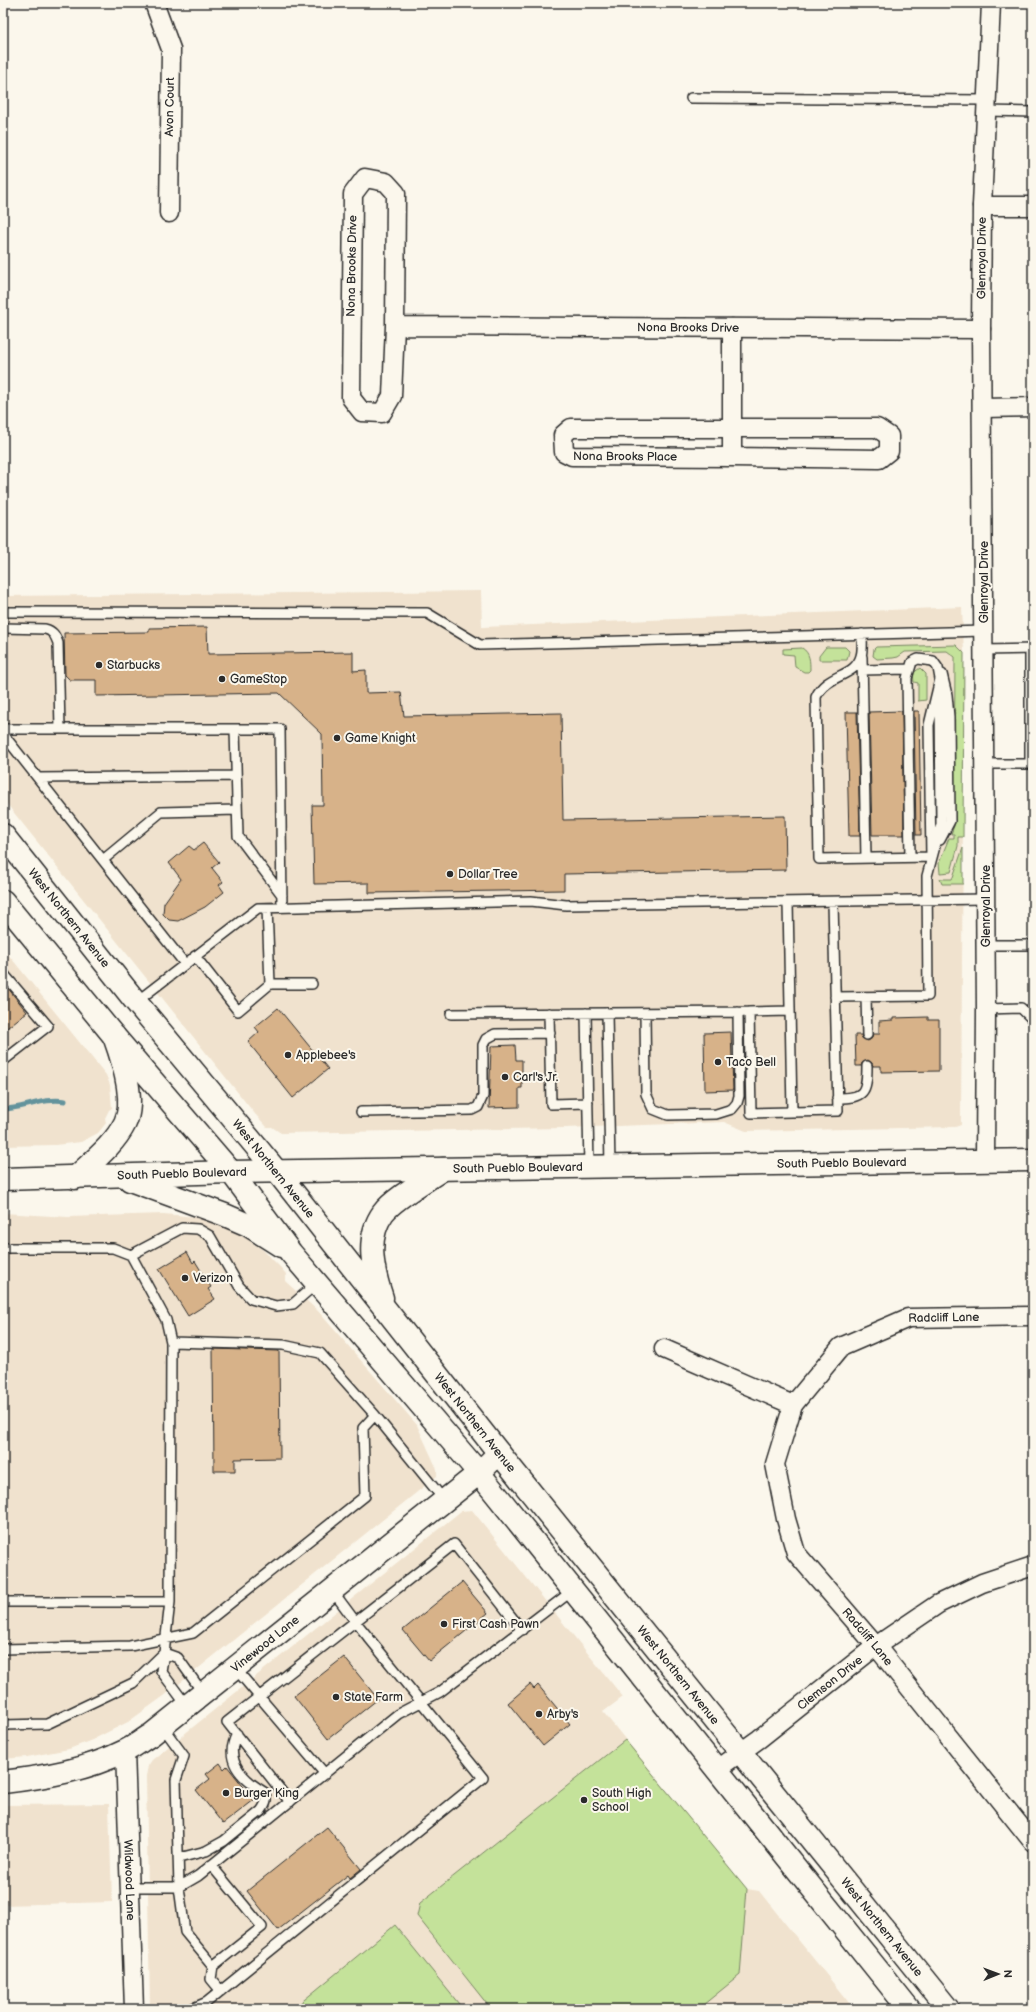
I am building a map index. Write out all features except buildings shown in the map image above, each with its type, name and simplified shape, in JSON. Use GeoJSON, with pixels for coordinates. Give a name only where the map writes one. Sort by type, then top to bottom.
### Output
{"type":"FeatureCollection","features":[{"type":"Feature","properties":{"kind":"main road","name":"West Northern Avenue"},"geometry":{"type":"LineString","coordinates":[[3,835],[136,1002],[278,1173],[499,1453],[948,2009]]}},
{"type":"Feature","properties":{"kind":"main road"},"geometry":{"type":"LineString","coordinates":[[3,901],[114,1036],[231,1172],[291,1253],[479,1473],[572,1591],[909,2009]]}},
{"type":"Feature","properties":{"kind":"main road"},"geometry":{"type":"LineString","coordinates":[[76,1178],[113,1141],[126,1122],[128,1091],[124,1064],[114,1036]]}},
{"type":"Feature","properties":{"kind":"main road","name":"South Pueblo Boulevard"},"geometry":{"type":"LineString","coordinates":[[3,1179],[76,1178],[231,1172],[278,1173],[1033,1160]]}},
{"type":"Feature","properties":{"kind":"main road"},"geometry":{"type":"LineString","coordinates":[[386,1309],[374,1273],[373,1241],[376,1227],[384,1212],[394,1203],[443,1169]]}},
{"type":"Feature","properties":{"kind":"main road"},"geometry":{"type":"LineString","coordinates":[[119,1176],[248,1225],[291,1253]]}},
{"type":"Feature","properties":{"kind":"main road","name":"Vinewood Lane"},"geometry":{"type":"LineString","coordinates":[[3,1782],[45,1777],[69,1771],[125,1751],[162,1726],[195,1700],[479,1473],[499,1453]]}},
{"type":"Feature","properties":{"kind":"street","name":"Avon Court"},"geometry":{"type":"LineString","coordinates":[[154,3],[171,49],[169,213]]}},
{"type":"Feature","properties":{"kind":"street","name":"Glenroyal Drive"},"geometry":{"type":"LineString","coordinates":[[986,1160],[986,899],[983,408],[981,329],[982,206],[991,3]]}},
{"type":"Feature","properties":{"kind":"street","name":"Nona Brooks Drive"},"geometry":{"type":"LineString","coordinates":[[365,178],[386,182],[396,193],[395,326],[392,396],[382,413],[362,412],[351,398],[352,265],[353,194],[365,178]]}},
{"type":"Feature","properties":{"kind":"street"},"geometry":{"type":"LineString","coordinates":[[982,206],[1033,206]]}},
{"type":"Feature","properties":{"kind":"street","name":"Nona Brooks Drive"},"geometry":{"type":"LineString","coordinates":[[395,326],[981,329]]}},
{"type":"Feature","properties":{"kind":"street"},"geometry":{"type":"LineString","coordinates":[[732,328],[732,457]]}},
{"type":"Feature","properties":{"kind":"street"},"geometry":{"type":"LineString","coordinates":[[983,408],[1033,407]]}},
{"type":"Feature","properties":{"kind":"street","name":"Nona Brooks Place"},"geometry":{"type":"LineString","coordinates":[[571,428],[877,428],[889,436],[889,451],[880,459],[732,457],[572,456],[564,452],[563,435],[571,428]]}},
{"type":"Feature","properties":{"kind":"street","name":"Radcliff Lane"},"geometry":{"type":"LineString","coordinates":[[1033,1316],[908,1318],[841,1347],[793,1405],[775,1464],[786,1519],[796,1553],[876,1646],[1033,1842]]}},
{"type":"Feature","properties":{"kind":"street"},"geometry":{"type":"LineString","coordinates":[[664,1349],[793,1405]]}},
{"type":"Feature","properties":{"kind":"street","name":"Clemson Drive"},"geometry":{"type":"LineString","coordinates":[[717,1769],[759,1739],[876,1646],[938,1604],[982,1583],[1033,1566]]}},
{"type":"Feature","properties":{"kind":"street","name":"Wildwood Lane"},"geometry":{"type":"LineString","coordinates":[[125,1751],[134,2009]]}},
{"type":"Feature","properties":{"kind":"lane"},"geometry":{"type":"LineString","coordinates":[[691,98],[987,106],[1033,112]]}},
{"type":"Feature","properties":{"kind":"lane"},"geometry":{"type":"LineString","coordinates":[[3,612],[427,613],[480,645],[984,631]]}},
{"type":"Feature","properties":{"kind":"lane"},"geometry":{"type":"LineString","coordinates":[[3,628],[45,629],[51,630],[56,636],[58,643],[60,729]]}},
{"type":"Feature","properties":{"kind":"lane"},"geometry":{"type":"LineString","coordinates":[[862,634],[866,858]]}},
{"type":"Feature","properties":{"kind":"lane"},"geometry":{"type":"LineString","coordinates":[[984,650],[1031,649],[1032,764],[985,764]]}},
{"type":"Feature","properties":{"kind":"lane"},"geometry":{"type":"LineString","coordinates":[[862,655],[858,664],[850,671],[828,681],[820,689],[816,697],[819,859],[931,857]]}},
{"type":"Feature","properties":{"kind":"lane"},"geometry":{"type":"LineString","coordinates":[[910,857],[907,678],[908,669],[912,662],[918,659],[933,662],[938,668],[944,678],[947,695],[950,821],[931,857]]}},
{"type":"Feature","properties":{"kind":"lane"},"geometry":{"type":"LineString","coordinates":[[835,997],[928,996],[927,876],[931,857],[929,725],[940,679],[938,668]]}},
{"type":"Feature","properties":{"kind":"lane"},"geometry":{"type":"LineString","coordinates":[[862,670],[908,669]]}},
{"type":"Feature","properties":{"kind":"lane"},"geometry":{"type":"LineString","coordinates":[[3,729],[280,729],[282,907]]}},
{"type":"Feature","properties":{"kind":"lane"},"geometry":{"type":"LineString","coordinates":[[235,729],[238,836],[282,895]]}},
{"type":"Feature","properties":{"kind":"lane"},"geometry":{"type":"LineString","coordinates":[[3,734],[185,964]]}},
{"type":"Feature","properties":{"kind":"lane"},"geometry":{"type":"LineString","coordinates":[[38,778],[236,776]]}},
{"type":"Feature","properties":{"kind":"lane"},"geometry":{"type":"LineString","coordinates":[[103,860],[161,812],[237,810]]}},
{"type":"Feature","properties":{"kind":"lane"},"geometry":{"type":"LineString","coordinates":[[136,1002],[258,908],[531,901],[566,905],[986,899]]}},
{"type":"Feature","properties":{"kind":"lane"},"geometry":{"type":"LineString","coordinates":[[788,902],[792,1112]]}},
{"type":"Feature","properties":{"kind":"lane"},"geometry":{"type":"LineString","coordinates":[[749,1012],[751,1113],[838,1111],[833,902]]}},
{"type":"Feature","properties":{"kind":"lane"},"geometry":{"type":"LineString","coordinates":[[268,908],[270,984]]}},
{"type":"Feature","properties":{"kind":"lane"},"geometry":{"type":"LineString","coordinates":[[986,945],[1033,945]]}},
{"type":"Feature","properties":{"kind":"lane"},"geometry":{"type":"LineString","coordinates":[[195,956],[238,1011],[270,984],[312,984]]}},
{"type":"Feature","properties":{"kind":"lane"},"geometry":{"type":"LineString","coordinates":[[3,973],[48,1026],[3,1061]]}},
{"type":"Feature","properties":{"kind":"lane"},"geometry":{"type":"LineString","coordinates":[[866,997],[867,1034]]}},
{"type":"Feature","properties":{"kind":"lane"},"geometry":{"type":"LineString","coordinates":[[986,1009],[1021,1008],[1033,1020]]}},
{"type":"Feature","properties":{"kind":"lane"},"geometry":{"type":"LineString","coordinates":[[451,1014],[607,1014],[790,1011]]}},
{"type":"Feature","properties":{"kind":"lane"},"geometry":{"type":"LineString","coordinates":[[645,1013],[646,1094],[649,1102],[659,1113],[681,1115],[725,1112],[737,1103],[739,1096],[738,1012]]}},
{"type":"Feature","properties":{"kind":"lane"},"geometry":{"type":"LineString","coordinates":[[549,1013],[551,1104],[588,1103]]}},
{"type":"Feature","properties":{"kind":"lane"},"geometry":{"type":"LineString","coordinates":[[586,1013],[589,1167]]}},
{"type":"Feature","properties":{"kind":"lane"},"geometry":{"type":"LineString","coordinates":[[607,1014],[610,1167]]}},
{"type":"Feature","properties":{"kind":"lane"},"geometry":{"type":"LineString","coordinates":[[361,1112],[472,1110],[478,1107],[482,1102],[483,1045],[490,1035],[550,1033]]}},
{"type":"Feature","properties":{"kind":"lane"},"geometry":{"type":"LineString","coordinates":[[838,1098],[857,1097],[864,1092],[867,1082],[867,1066]]}},
{"type":"Feature","properties":{"kind":"lane"},"geometry":{"type":"LineString","coordinates":[[131,1255],[182,1228],[198,1229],[210,1236],[239,1286],[250,1299],[276,1306],[293,1304],[317,1283]]}},
{"type":"Feature","properties":{"kind":"lane"},"geometry":{"type":"LineString","coordinates":[[3,1248],[113,1248],[131,1255],[166,1320],[171,1342],[170,1602],[167,1640],[161,1671],[195,1700]]}},
{"type":"Feature","properties":{"kind":"lane"},"geometry":{"type":"LineString","coordinates":[[171,1342],[283,1345],[320,1353],[375,1415],[444,1500]]}},
{"type":"Feature","properties":{"kind":"lane"},"geometry":{"type":"LineString","coordinates":[[3,1649],[130,1646],[167,1640],[193,1633],[365,1496],[363,1428],[375,1415]]}},
{"type":"Feature","properties":{"kind":"lane"},"geometry":{"type":"LineString","coordinates":[[290,1802],[227,1722],[454,1544],[522,1630]]}},
{"type":"Feature","properties":{"kind":"lane"},"geometry":{"type":"LineString","coordinates":[[191,2009],[207,2002],[221,1991],[483,1778],[332,1590]]}},
{"type":"Feature","properties":{"kind":"lane"},"geometry":{"type":"LineString","coordinates":[[130,1887],[179,1887],[211,1866],[398,1714],[420,1701],[440,1692],[572,1591]]}},
{"type":"Feature","properties":{"kind":"lane"},"geometry":{"type":"LineString","coordinates":[[3,1602],[170,1602]]}},
{"type":"Feature","properties":{"kind":"lane"},"geometry":{"type":"LineString","coordinates":[[164,1653],[178,1658],[195,1700]]}},
{"type":"Feature","properties":{"kind":"lane"},"geometry":{"type":"LineString","coordinates":[[3,1725],[47,1724],[133,1682],[164,1653]]}},
{"type":"Feature","properties":{"kind":"lane"},"geometry":{"type":"LineString","coordinates":[[235,1668],[325,1774]]}},
{"type":"Feature","properties":{"kind":"lane"},"geometry":{"type":"LineString","coordinates":[[162,1726],[184,1756],[176,1780],[179,1887],[185,1932],[213,1966]]}},
{"type":"Feature","properties":{"kind":"lane"},"geometry":{"type":"LineString","coordinates":[[179,1858],[206,1851],[224,1841],[265,1805],[267,1800],[264,1792],[248,1780],[235,1766],[232,1756],[232,1743],[237,1734]]}},
{"type":"Feature","properties":{"kind":"lane"},"geometry":{"type":"LineString","coordinates":[[211,1866],[262,1928],[213,1966],[211,1979],[221,1991]]}},
{"type":"Feature","properties":{"kind":"shaded area"},"geometry":{"type":"Polygon","coordinates":[[[481,591],[482,627],[962,607],[964,653],[961,1125],[955,1127],[746,1131],[724,1122],[565,1128],[281,1133],[272,1127],[267,1127],[255,1114],[3,799],[3,596],[481,591]]]}},
{"type":"Feature","properties":{"kind":"shaded area"},"geometry":{"type":"Polygon","coordinates":[[[3,948],[106,1075],[110,1085],[112,1108],[109,1110],[105,1118],[106,1123],[98,1133],[81,1142],[55,1145],[3,1146],[3,948]]]}},
{"type":"Feature","properties":{"kind":"shaded area"},"geometry":{"type":"Polygon","coordinates":[[[3,1213],[68,1217],[164,1214],[196,1217],[220,1225],[243,1236],[263,1250],[281,1268],[286,1274],[285,1281],[318,1311],[417,1425],[437,1469],[437,1476],[164,1696],[128,1722],[92,1740],[69,1749],[27,1757],[3,1759],[3,1213]]]}},
{"type":"Feature","properties":{"kind":"shaded area"},"geometry":{"type":"Polygon","coordinates":[[[472,1510],[623,1697],[603,1712],[747,1889],[759,1891],[854,2009],[150,2009],[146,1776],[148,1766],[152,1760],[461,1511],[472,1510]]]}},
{"type":"Feature","properties":{"kind":"shaded area"},"geometry":{"type":"Polygon","coordinates":[[[109,1804],[112,1902],[3,1905],[3,1805],[109,1804]]]}},
{"type":"Feature","properties":{"kind":"green space"},"geometry":{"type":"Polygon","coordinates":[[[956,645],[964,653],[963,837],[958,837],[958,846],[951,872],[940,873],[939,863],[949,838],[954,838],[954,834],[951,834],[954,826],[955,657],[947,651],[905,652],[898,657],[893,658],[877,659],[873,656],[874,649],[876,647],[956,645]]]}},
{"type":"Feature","properties":{"kind":"green space"},"geometry":{"type":"Polygon","coordinates":[[[826,647],[845,647],[849,651],[847,660],[819,660],[819,656],[826,647]]]}},
{"type":"Feature","properties":{"kind":"green space"},"geometry":{"type":"Polygon","coordinates":[[[802,648],[807,652],[809,658],[810,670],[808,672],[804,672],[795,667],[794,655],[783,654],[783,649],[802,648]]]}},
{"type":"Feature","properties":{"kind":"green space"},"geometry":{"type":"Polygon","coordinates":[[[920,668],[926,674],[926,700],[918,701],[918,683],[914,682],[913,673],[920,668]]]}},
{"type":"Feature","properties":{"kind":"green space"},"geometry":{"type":"Polygon","coordinates":[[[963,848],[963,884],[942,884],[940,879],[952,879],[963,848]]]}},
{"type":"Feature","properties":{"kind":"green space","name":"South High School"},"geometry":{"type":"Polygon","coordinates":[[[625,1740],[747,1889],[740,1975],[698,2009],[491,2009],[417,1916],[420,1903],[625,1740]]]}},
{"type":"Feature","properties":{"kind":"green space"},"geometry":{"type":"Polygon","coordinates":[[[395,1925],[463,2009],[293,2009],[395,1925]]]}},
{"type":"Feature","properties":{"kind":"waterway"},"geometry":{"type":"LineString","coordinates":[[3,1109],[57,1100],[65,1101]]}},
{"type":"Feature","properties":{"kind":"place","name":"Starbucks"},"geometry":{"type":"Point","coordinates":[99,665]}},
{"type":"Feature","properties":{"kind":"place","name":"GameStop"},"geometry":{"type":"Point","coordinates":[222,679]}},
{"type":"Feature","properties":{"kind":"place","name":"Game Knight"},"geometry":{"type":"Point","coordinates":[337,738]}},
{"type":"Feature","properties":{"kind":"place","name":"Dollar Tree"},"geometry":{"type":"Point","coordinates":[450,874]}},
{"type":"Feature","properties":{"kind":"place","name":"Applebee's"},"geometry":{"type":"Point","coordinates":[288,1055]}},
{"type":"Feature","properties":{"kind":"place","name":"Taco Bell"},"geometry":{"type":"Point","coordinates":[718,1062]}},
{"type":"Feature","properties":{"kind":"place","name":"Carl's Jr."},"geometry":{"type":"Point","coordinates":[505,1077]}},
{"type":"Feature","properties":{"kind":"place","name":"Verizon"},"geometry":{"type":"Point","coordinates":[185,1278]}},
{"type":"Feature","properties":{"kind":"place","name":"First Cash Pawn"},"geometry":{"type":"Point","coordinates":[444,1624]}},
{"type":"Feature","properties":{"kind":"place","name":"State Farm"},"geometry":{"type":"Point","coordinates":[336,1697]}},
{"type":"Feature","properties":{"kind":"place","name":"Arby's"},"geometry":{"type":"Point","coordinates":[539,1714]}},
{"type":"Feature","properties":{"kind":"place","name":"Burger King"},"geometry":{"type":"Point","coordinates":[226,1793]}},
{"type":"Feature","properties":{"kind":"place","name":"South High School"},"geometry":{"type":"Point","coordinates":[584,1800]}}]}
